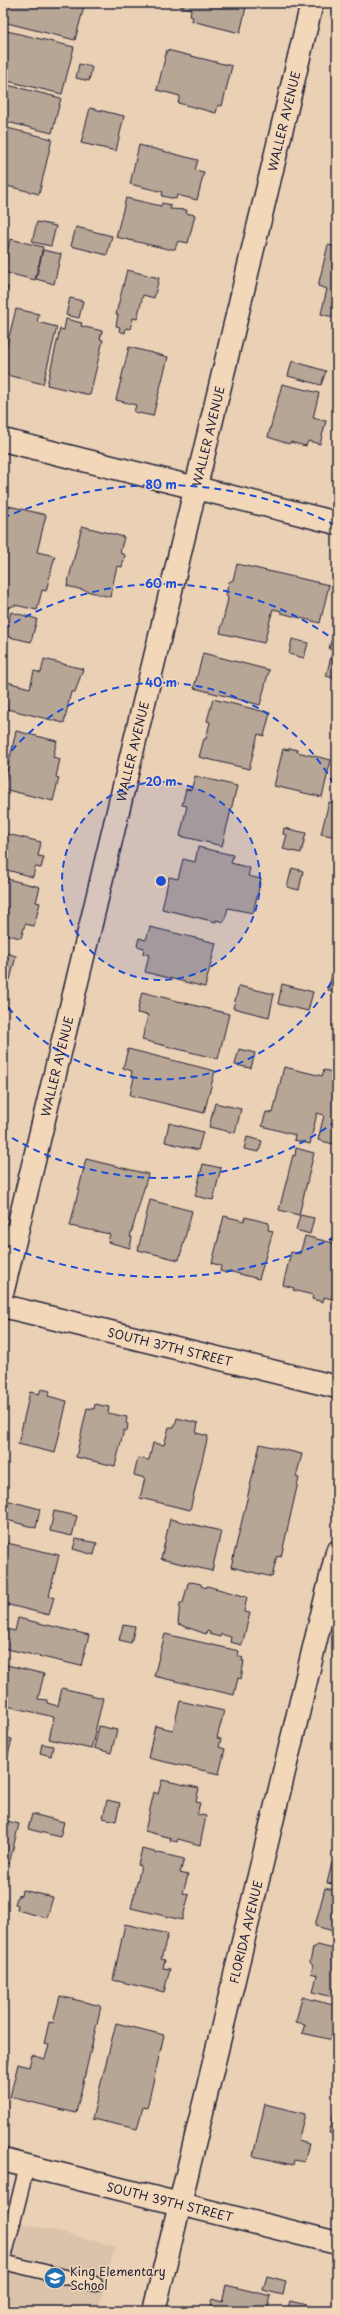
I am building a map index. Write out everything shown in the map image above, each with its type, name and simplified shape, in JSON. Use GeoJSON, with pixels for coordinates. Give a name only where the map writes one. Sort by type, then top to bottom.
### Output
{"type":"FeatureCollection","features":[{"type":"Feature","properties":{"kind":"street","name":"WALLER AVENUE"},"geometry":{"type":"LineString","coordinates":[[3,1290],[312,3]]}},
{"type":"Feature","properties":{"kind":"street"},"geometry":{"type":"LineString","coordinates":[[3,440],[337,523]]}},
{"type":"Feature","properties":{"kind":"street","name":"SOUTH 37TH STREET"},"geometry":{"type":"LineString","coordinates":[[3,1306],[337,1387]]}},
{"type":"Feature","properties":{"kind":"street","name":"FLORIDA AVENUE"},"geometry":{"type":"LineString","coordinates":[[154,2311],[337,1552]]}},
{"type":"Feature","properties":{"kind":"street","name":"SOUTH 39TH STREET"},"geometry":{"type":"LineString","coordinates":[[3,2160],[337,2243]]}},
{"type":"Feature","properties":{"kind":"lane"},"geometry":{"type":"LineString","coordinates":[[27,2166],[3,2262],[95,2284]]}},
{"type":"Feature","properties":{"kind":"shaded area","name":"King Elementary School"},"geometry":{"type":"Polygon","coordinates":[[[3,2218],[115,2246],[98,2311],[3,2311],[3,2218]]]}},
{"type":"Feature","properties":{"kind":"building"},"geometry":{"type":"Polygon","coordinates":[[[3,3],[85,3],[75,40],[3,22],[5,11],[3,3]]]}},
{"type":"Feature","properties":{"kind":"building"},"geometry":{"type":"Polygon","coordinates":[[[180,3],[247,3],[240,33],[192,21],[193,17],[190,16],[191,9],[180,6],[180,3]]]}},
{"type":"Feature","properties":{"kind":"building"},"geometry":{"type":"Polygon","coordinates":[[[3,30],[74,47],[62,94],[3,80],[3,30]]]}},
{"type":"Feature","properties":{"kind":"building"},"geometry":{"type":"Polygon","coordinates":[[[167,50],[232,66],[222,106],[218,105],[216,113],[178,103],[180,96],[157,90],[167,50]]]}},
{"type":"Feature","properties":{"kind":"building"},"geometry":{"type":"Polygon","coordinates":[[[79,64],[92,67],[89,81],[76,78],[79,64]]]}},
{"type":"Feature","properties":{"kind":"building"},"geometry":{"type":"Polygon","coordinates":[[[3,84],[61,98],[52,133],[3,121],[3,84]]]}},
{"type":"Feature","properties":{"kind":"building"},"geometry":{"type":"Polygon","coordinates":[[[90,108],[124,116],[116,151],[81,143],[90,108]]]}},
{"type":"Feature","properties":{"kind":"building"},"geometry":{"type":"Polygon","coordinates":[[[3,127],[52,139],[39,194],[3,185],[3,127]]]}},
{"type":"Feature","properties":{"kind":"building"},"geometry":{"type":"Polygon","coordinates":[[[139,145],[198,160],[195,170],[204,172],[197,200],[177,195],[176,199],[162,196],[163,192],[130,184],[139,145]]]}},
{"type":"Feature","properties":{"kind":"building"},"geometry":{"type":"Polygon","coordinates":[[[337,180],[337,211],[332,210],[337,180]]]}},
{"type":"Feature","properties":{"kind":"building"},"geometry":{"type":"Polygon","coordinates":[[[126,198],[161,206],[162,203],[171,205],[170,209],[187,210],[186,213],[195,215],[188,243],[178,241],[175,249],[168,249],[116,237],[126,198]]]}},
{"type":"Feature","properties":{"kind":"building"},"geometry":{"type":"Polygon","coordinates":[[[37,222],[56,226],[51,246],[32,242],[37,222]]]}},
{"type":"Feature","properties":{"kind":"building"},"geometry":{"type":"Polygon","coordinates":[[[76,227],[112,236],[107,255],[71,246],[76,227]]]}},
{"type":"Feature","properties":{"kind":"building"},"geometry":{"type":"Polygon","coordinates":[[[10,239],[43,247],[35,280],[3,272],[10,239]]]}},
{"type":"Feature","properties":{"kind":"building"},"geometry":{"type":"Polygon","coordinates":[[[328,245],[337,247],[337,318],[321,314],[327,289],[318,286],[328,245]]]}},
{"type":"Feature","properties":{"kind":"building"},"geometry":{"type":"Polygon","coordinates":[[[43,250],[61,254],[54,284],[36,279],[43,250]]]}},
{"type":"Feature","properties":{"kind":"building"},"geometry":{"type":"Polygon","coordinates":[[[127,270],[159,278],[154,298],[143,295],[137,319],[133,318],[130,329],[126,328],[125,333],[119,331],[120,327],[116,326],[118,315],[116,314],[127,270]]]}},
{"type":"Feature","properties":{"kind":"building"},"geometry":{"type":"Polygon","coordinates":[[[3,285],[8,287],[3,305],[3,285]]]}},
{"type":"Feature","properties":{"kind":"building"},"geometry":{"type":"Polygon","coordinates":[[[70,298],[83,301],[79,318],[66,315],[70,298]]]}},
{"type":"Feature","properties":{"kind":"building"},"geometry":{"type":"Polygon","coordinates":[[[16,309],[39,314],[37,322],[57,327],[43,384],[3,374],[3,360],[16,309]]]}},
{"type":"Feature","properties":{"kind":"building"},"geometry":{"type":"Polygon","coordinates":[[[66,319],[82,323],[81,326],[102,331],[100,339],[103,340],[90,395],[47,385],[60,329],[64,330],[66,319]]]}},
{"type":"Feature","properties":{"kind":"building"},"geometry":{"type":"Polygon","coordinates":[[[337,321],[337,339],[332,338],[337,321]]]}},
{"type":"Feature","properties":{"kind":"building"},"geometry":{"type":"Polygon","coordinates":[[[129,347],[168,357],[153,416],[134,412],[136,405],[116,400],[129,347]]]}},
{"type":"Feature","properties":{"kind":"building"},"geometry":{"type":"Polygon","coordinates":[[[292,361],[326,371],[321,385],[288,376],[292,361]]]}},
{"type":"Feature","properties":{"kind":"building"},"geometry":{"type":"Polygon","coordinates":[[[282,384],[319,393],[313,418],[326,421],[320,444],[308,441],[306,446],[290,442],[289,444],[268,437],[282,384]]]}},
{"type":"Feature","properties":{"kind":"building"},"geometry":{"type":"Polygon","coordinates":[[[337,439],[337,452],[334,451],[337,439]]]}},
{"type":"Feature","properties":{"kind":"building"},"geometry":{"type":"Polygon","coordinates":[[[9,506],[46,515],[37,552],[55,556],[46,591],[42,590],[37,610],[15,605],[8,608],[3,607],[3,527],[9,506]]]}},
{"type":"Feature","properties":{"kind":"building"},"geometry":{"type":"Polygon","coordinates":[[[82,526],[124,537],[120,553],[125,555],[122,567],[117,566],[110,597],[67,586],[82,526]]]}},
{"type":"Feature","properties":{"kind":"building"},"geometry":{"type":"Polygon","coordinates":[[[237,564],[329,585],[320,623],[281,613],[281,611],[273,609],[264,643],[220,633],[228,599],[226,593],[229,582],[233,580],[237,564]]]}},
{"type":"Feature","properties":{"kind":"building"},"geometry":{"type":"Polygon","coordinates":[[[11,612],[37,619],[31,642],[5,636],[11,612]]]}},
{"type":"Feature","properties":{"kind":"building"},"geometry":{"type":"Polygon","coordinates":[[[337,618],[337,651],[329,649],[337,618]]]}},
{"type":"Feature","properties":{"kind":"building"},"geometry":{"type":"Polygon","coordinates":[[[292,639],[308,643],[304,658],[289,654],[292,639]]]}},
{"type":"Feature","properties":{"kind":"building"},"geometry":{"type":"Polygon","coordinates":[[[203,653],[269,670],[260,705],[194,688],[203,653]]]}},
{"type":"Feature","properties":{"kind":"building"},"geometry":{"type":"Polygon","coordinates":[[[332,653],[337,654],[337,679],[326,676],[332,653]]]}},
{"type":"Feature","properties":{"kind":"building"},"geometry":{"type":"Polygon","coordinates":[[[44,659],[83,669],[75,692],[71,692],[64,723],[3,708],[3,681],[30,688],[34,671],[41,673],[44,659]]]}},
{"type":"Feature","properties":{"kind":"building"},"geometry":{"type":"Polygon","coordinates":[[[213,699],[270,713],[264,736],[258,734],[249,769],[199,757],[204,739],[206,739],[210,722],[207,721],[213,699]]]}},
{"type":"Feature","properties":{"kind":"building"},"geometry":{"type":"Polygon","coordinates":[[[16,731],[57,741],[53,757],[60,759],[56,777],[59,778],[53,801],[3,789],[16,731]]]}},
{"type":"Feature","properties":{"kind":"building"},"geometry":{"type":"Polygon","coordinates":[[[289,748],[298,750],[297,752],[331,760],[322,797],[274,786],[283,749],[289,750],[289,748]]]}},
{"type":"Feature","properties":{"kind":"building"},"geometry":{"type":"Polygon","coordinates":[[[195,776],[237,786],[222,846],[180,836],[187,806],[182,805],[186,789],[191,790],[195,776]]]}},
{"type":"Feature","properties":{"kind":"building"},"geometry":{"type":"Polygon","coordinates":[[[329,802],[337,804],[337,837],[321,834],[329,802]]]}},
{"type":"Feature","properties":{"kind":"building"},"geometry":{"type":"Polygon","coordinates":[[[284,828],[306,833],[301,853],[283,849],[287,835],[283,834],[284,828]]]}},
{"type":"Feature","properties":{"kind":"building"},"geometry":{"type":"Polygon","coordinates":[[[3,833],[41,842],[38,856],[44,857],[41,868],[35,867],[33,877],[3,869],[3,833]]]}},
{"type":"Feature","properties":{"kind":"building"},"geometry":{"type":"Polygon","coordinates":[[[198,847],[233,855],[231,863],[250,868],[248,876],[261,879],[253,913],[228,908],[224,922],[216,920],[216,922],[162,909],[169,877],[178,879],[183,859],[195,862],[198,847]]]}},
{"type":"Feature","properties":{"kind":"building"},"geometry":{"type":"Polygon","coordinates":[[[292,868],[303,871],[299,890],[287,887],[292,868]]]}},
{"type":"Feature","properties":{"kind":"building"},"geometry":{"type":"Polygon","coordinates":[[[3,878],[40,887],[36,902],[40,903],[34,926],[25,924],[21,938],[3,934],[3,878]]]}},
{"type":"Feature","properties":{"kind":"building"},"geometry":{"type":"Polygon","coordinates":[[[150,927],[216,943],[205,987],[145,972],[149,955],[143,954],[144,948],[137,946],[139,938],[146,940],[150,927]]]}},
{"type":"Feature","properties":{"kind":"building"},"geometry":{"type":"Polygon","coordinates":[[[3,952],[16,956],[10,980],[3,979],[3,952]]]}},
{"type":"Feature","properties":{"kind":"building"},"geometry":{"type":"Polygon","coordinates":[[[335,963],[337,963],[337,992],[328,990],[335,963]]]}},
{"type":"Feature","properties":{"kind":"building"},"geometry":{"type":"Polygon","coordinates":[[[282,984],[313,992],[308,1011],[278,1004],[282,984]]]}},
{"type":"Feature","properties":{"kind":"building"},"geometry":{"type":"Polygon","coordinates":[[[239,986],[274,994],[269,1017],[233,1008],[239,986]]]}},
{"type":"Feature","properties":{"kind":"building"},"geometry":{"type":"Polygon","coordinates":[[[142,992],[229,1014],[218,1059],[142,1040],[148,1015],[137,1013],[142,992]]]}},
{"type":"Feature","properties":{"kind":"building"},"geometry":{"type":"Polygon","coordinates":[[[128,1049],[215,1071],[204,1113],[130,1095],[134,1077],[131,1076],[132,1071],[123,1068],[128,1049]]]}},
{"type":"Feature","properties":{"kind":"building"},"geometry":{"type":"Polygon","coordinates":[[[239,1049],[255,1053],[251,1068],[235,1065],[239,1049]]]}},
{"type":"Feature","properties":{"kind":"building"},"geometry":{"type":"Polygon","coordinates":[[[284,1067],[322,1076],[324,1070],[337,1073],[337,1145],[318,1140],[324,1115],[317,1113],[310,1144],[294,1140],[295,1135],[262,1126],[266,1112],[273,1113],[284,1067]]]}},
{"type":"Feature","properties":{"kind":"building"},"geometry":{"type":"Polygon","coordinates":[[[215,1103],[241,1109],[235,1133],[209,1127],[215,1103]]]}},
{"type":"Feature","properties":{"kind":"building"},"geometry":{"type":"Polygon","coordinates":[[[169,1123],[203,1132],[198,1150],[165,1142],[169,1123]]]}},
{"type":"Feature","properties":{"kind":"building"},"geometry":{"type":"Polygon","coordinates":[[[247,1137],[262,1141],[259,1152],[244,1149],[247,1137]]]}},
{"type":"Feature","properties":{"kind":"building"},"geometry":{"type":"Polygon","coordinates":[[[296,1148],[314,1153],[299,1215],[279,1210],[296,1148]]]}},
{"type":"Feature","properties":{"kind":"building"},"geometry":{"type":"Polygon","coordinates":[[[86,1159],[148,1174],[130,1237],[132,1237],[130,1248],[108,1242],[110,1234],[70,1226],[86,1159]]]}},
{"type":"Feature","properties":{"kind":"building"},"geometry":{"type":"Polygon","coordinates":[[[203,1164],[221,1168],[213,1200],[195,1196],[203,1164]]]}},
{"type":"Feature","properties":{"kind":"building"},"geometry":{"type":"Polygon","coordinates":[[[150,1200],[192,1211],[179,1260],[138,1250],[150,1200]]]}},
{"type":"Feature","properties":{"kind":"building"},"geometry":{"type":"Polygon","coordinates":[[[300,1215],[314,1218],[310,1234],[296,1230],[300,1215]]]}},
{"type":"Feature","properties":{"kind":"building"},"geometry":{"type":"Polygon","coordinates":[[[224,1216],[244,1221],[245,1217],[269,1223],[268,1230],[273,1231],[259,1279],[228,1271],[227,1273],[220,1271],[221,1266],[212,1263],[224,1216]]]}},
{"type":"Feature","properties":{"kind":"building"},"geometry":{"type":"Polygon","coordinates":[[[305,1236],[337,1244],[337,1281],[332,1299],[324,1297],[323,1302],[312,1299],[313,1295],[293,1290],[294,1288],[283,1285],[291,1252],[300,1254],[305,1236]]]}},
{"type":"Feature","properties":{"kind":"building"},"geometry":{"type":"Polygon","coordinates":[[[41,1389],[50,1391],[48,1396],[67,1401],[55,1453],[18,1444],[30,1392],[39,1394],[41,1389]]]}},
{"type":"Feature","properties":{"kind":"building"},"geometry":{"type":"Polygon","coordinates":[[[95,1404],[109,1407],[108,1413],[127,1417],[127,1431],[124,1430],[115,1466],[76,1457],[87,1408],[94,1409],[95,1404]]]}},
{"type":"Feature","properties":{"kind":"building"},"geometry":{"type":"Polygon","coordinates":[[[177,1418],[198,1423],[196,1433],[208,1436],[190,1510],[140,1498],[145,1478],[134,1475],[138,1458],[149,1460],[153,1443],[164,1445],[169,1427],[174,1428],[177,1418]]]}},
{"type":"Feature","properties":{"kind":"building"},"geometry":{"type":"Polygon","coordinates":[[[260,1444],[302,1454],[296,1477],[299,1478],[281,1557],[277,1556],[272,1577],[231,1567],[260,1444]]]}},
{"type":"Feature","properties":{"kind":"building"},"geometry":{"type":"Polygon","coordinates":[[[6,1500],[40,1509],[36,1528],[3,1519],[6,1500]]]}},
{"type":"Feature","properties":{"kind":"building"},"geometry":{"type":"Polygon","coordinates":[[[54,1511],[77,1516],[72,1536],[50,1531],[54,1511]]]}},
{"type":"Feature","properties":{"kind":"building"},"geometry":{"type":"Polygon","coordinates":[[[170,1519],[221,1531],[212,1571],[161,1559],[170,1519]]]}},
{"type":"Feature","properties":{"kind":"building"},"geometry":{"type":"Polygon","coordinates":[[[76,1539],[97,1543],[94,1555],[73,1549],[76,1539]]]}},
{"type":"Feature","properties":{"kind":"building"},"geometry":{"type":"Polygon","coordinates":[[[7,1543],[59,1555],[49,1596],[54,1597],[49,1615],[5,1604],[8,1589],[3,1588],[6,1569],[3,1569],[3,1560],[7,1543]]]}},
{"type":"Feature","properties":{"kind":"building"},"geometry":{"type":"Polygon","coordinates":[[[191,1582],[201,1584],[201,1586],[206,1588],[207,1586],[247,1597],[244,1612],[250,1613],[242,1645],[230,1642],[231,1637],[221,1634],[220,1637],[209,1634],[210,1632],[207,1631],[206,1634],[178,1624],[180,1603],[183,1603],[188,1583],[191,1582]]]}},
{"type":"Feature","properties":{"kind":"building"},"geometry":{"type":"Polygon","coordinates":[[[18,1618],[89,1635],[81,1666],[3,1648],[3,1628],[15,1631],[18,1618]]]}},
{"type":"Feature","properties":{"kind":"building"},"geometry":{"type":"Polygon","coordinates":[[[123,1625],[135,1627],[131,1643],[119,1640],[123,1625]]]}},
{"type":"Feature","properties":{"kind":"building"},"geometry":{"type":"Polygon","coordinates":[[[165,1634],[239,1651],[238,1656],[243,1658],[242,1661],[244,1661],[241,1679],[238,1678],[234,1695],[154,1676],[165,1634]]]}},
{"type":"Feature","properties":{"kind":"building"},"geometry":{"type":"Polygon","coordinates":[[[3,1664],[44,1674],[38,1699],[47,1700],[47,1703],[58,1706],[62,1688],[103,1698],[91,1749],[49,1739],[54,1717],[3,1705],[3,1664]]]}},
{"type":"Feature","properties":{"kind":"building"},"geometry":{"type":"Polygon","coordinates":[[[180,1701],[224,1711],[217,1738],[221,1739],[219,1747],[225,1749],[219,1774],[148,1758],[155,1726],[173,1730],[180,1701]]]}},
{"type":"Feature","properties":{"kind":"building"},"geometry":{"type":"Polygon","coordinates":[[[99,1726],[117,1730],[111,1753],[94,1748],[99,1726]]]}},
{"type":"Feature","properties":{"kind":"building"},"geometry":{"type":"Polygon","coordinates":[[[3,1737],[12,1739],[3,1775],[3,1737]]]}},
{"type":"Feature","properties":{"kind":"building"},"geometry":{"type":"Polygon","coordinates":[[[42,1744],[53,1746],[51,1756],[40,1753],[42,1744]]]}},
{"type":"Feature","properties":{"kind":"building"},"geometry":{"type":"Polygon","coordinates":[[[162,1780],[199,1788],[196,1802],[200,1803],[197,1814],[206,1816],[200,1845],[178,1839],[177,1842],[170,1840],[171,1838],[145,1831],[154,1792],[158,1794],[162,1780]]]}},
{"type":"Feature","properties":{"kind":"building"},"geometry":{"type":"Polygon","coordinates":[[[107,1800],[120,1803],[116,1821],[103,1818],[107,1800]]]}},
{"type":"Feature","properties":{"kind":"building"},"geometry":{"type":"Polygon","coordinates":[[[32,1814],[64,1822],[60,1837],[28,1829],[32,1814]]]}},
{"type":"Feature","properties":{"kind":"building"},"geometry":{"type":"Polygon","coordinates":[[[3,1820],[19,1824],[9,1864],[3,1862],[3,1820]]]}},
{"type":"Feature","properties":{"kind":"building"},"geometry":{"type":"Polygon","coordinates":[[[142,1849],[184,1859],[180,1873],[188,1875],[183,1893],[189,1895],[182,1920],[131,1908],[141,1866],[138,1865],[142,1849]]]}},
{"type":"Feature","properties":{"kind":"building"},"geometry":{"type":"Polygon","coordinates":[[[332,1863],[337,1865],[337,1885],[327,1883],[332,1863]]]}},
{"type":"Feature","properties":{"kind":"building"},"geometry":{"type":"Polygon","coordinates":[[[325,1888],[337,1891],[337,1932],[315,1926],[325,1888]]]}},
{"type":"Feature","properties":{"kind":"building"},"geometry":{"type":"Polygon","coordinates":[[[22,1890],[53,1897],[47,1918],[17,1910],[18,1905],[15,1904],[18,1895],[21,1896],[22,1890]]]}},
{"type":"Feature","properties":{"kind":"building"},"geometry":{"type":"Polygon","coordinates":[[[125,1924],[168,1934],[161,1959],[165,1960],[163,1968],[170,1969],[164,1992],[113,1980],[125,1924]]]}},
{"type":"Feature","properties":{"kind":"building"},"geometry":{"type":"Polygon","coordinates":[[[318,1945],[337,1950],[337,1998],[313,1992],[317,1975],[311,1973],[313,1966],[310,1962],[313,1948],[318,1945]]]}},
{"type":"Feature","properties":{"kind":"building"},"geometry":{"type":"Polygon","coordinates":[[[60,1996],[101,2006],[76,2113],[10,2097],[18,2064],[29,2067],[32,2055],[45,2059],[49,2045],[44,2044],[49,2022],[53,2023],[60,1996]]]}},
{"type":"Feature","properties":{"kind":"building"},"geometry":{"type":"Polygon","coordinates":[[[302,1997],[337,2006],[337,2041],[302,2033],[305,2024],[296,2022],[302,1997]]]}},
{"type":"Feature","properties":{"kind":"building"},"geometry":{"type":"Polygon","coordinates":[[[116,2023],[164,2035],[147,2108],[143,2107],[137,2129],[92,2119],[116,2023]]]}},
{"type":"Feature","properties":{"kind":"building"},"geometry":{"type":"Polygon","coordinates":[[[3,2060],[9,2061],[3,2087],[3,2060]]]}},
{"type":"Feature","properties":{"kind":"building"},"geometry":{"type":"Polygon","coordinates":[[[337,2102],[337,2135],[329,2133],[337,2102]]]}},
{"type":"Feature","properties":{"kind":"building"},"geometry":{"type":"Polygon","coordinates":[[[265,2104],[305,2114],[298,2141],[309,2144],[304,2162],[294,2160],[293,2165],[253,2156],[265,2104]]]}},
{"type":"Feature","properties":{"kind":"building"},"geometry":{"type":"Polygon","coordinates":[[[267,2276],[286,2281],[283,2295],[263,2290],[267,2276]]]}},
{"type":"Feature","properties":{"kind":"building"},"geometry":{"type":"Polygon","coordinates":[[[226,2285],[271,2296],[268,2308],[273,2309],[272,2311],[209,2311],[212,2299],[222,2302],[226,2285]]]}},
{"type":"Feature","properties":{"kind":"building"},"geometry":{"type":"Polygon","coordinates":[[[290,2301],[331,2311],[287,2311],[290,2301]]]}},
{"type":"Feature","properties":{"kind":"place","name":"King Elementary School"},"geometry":{"type":"Point","coordinates":[55,2278]}}]}
